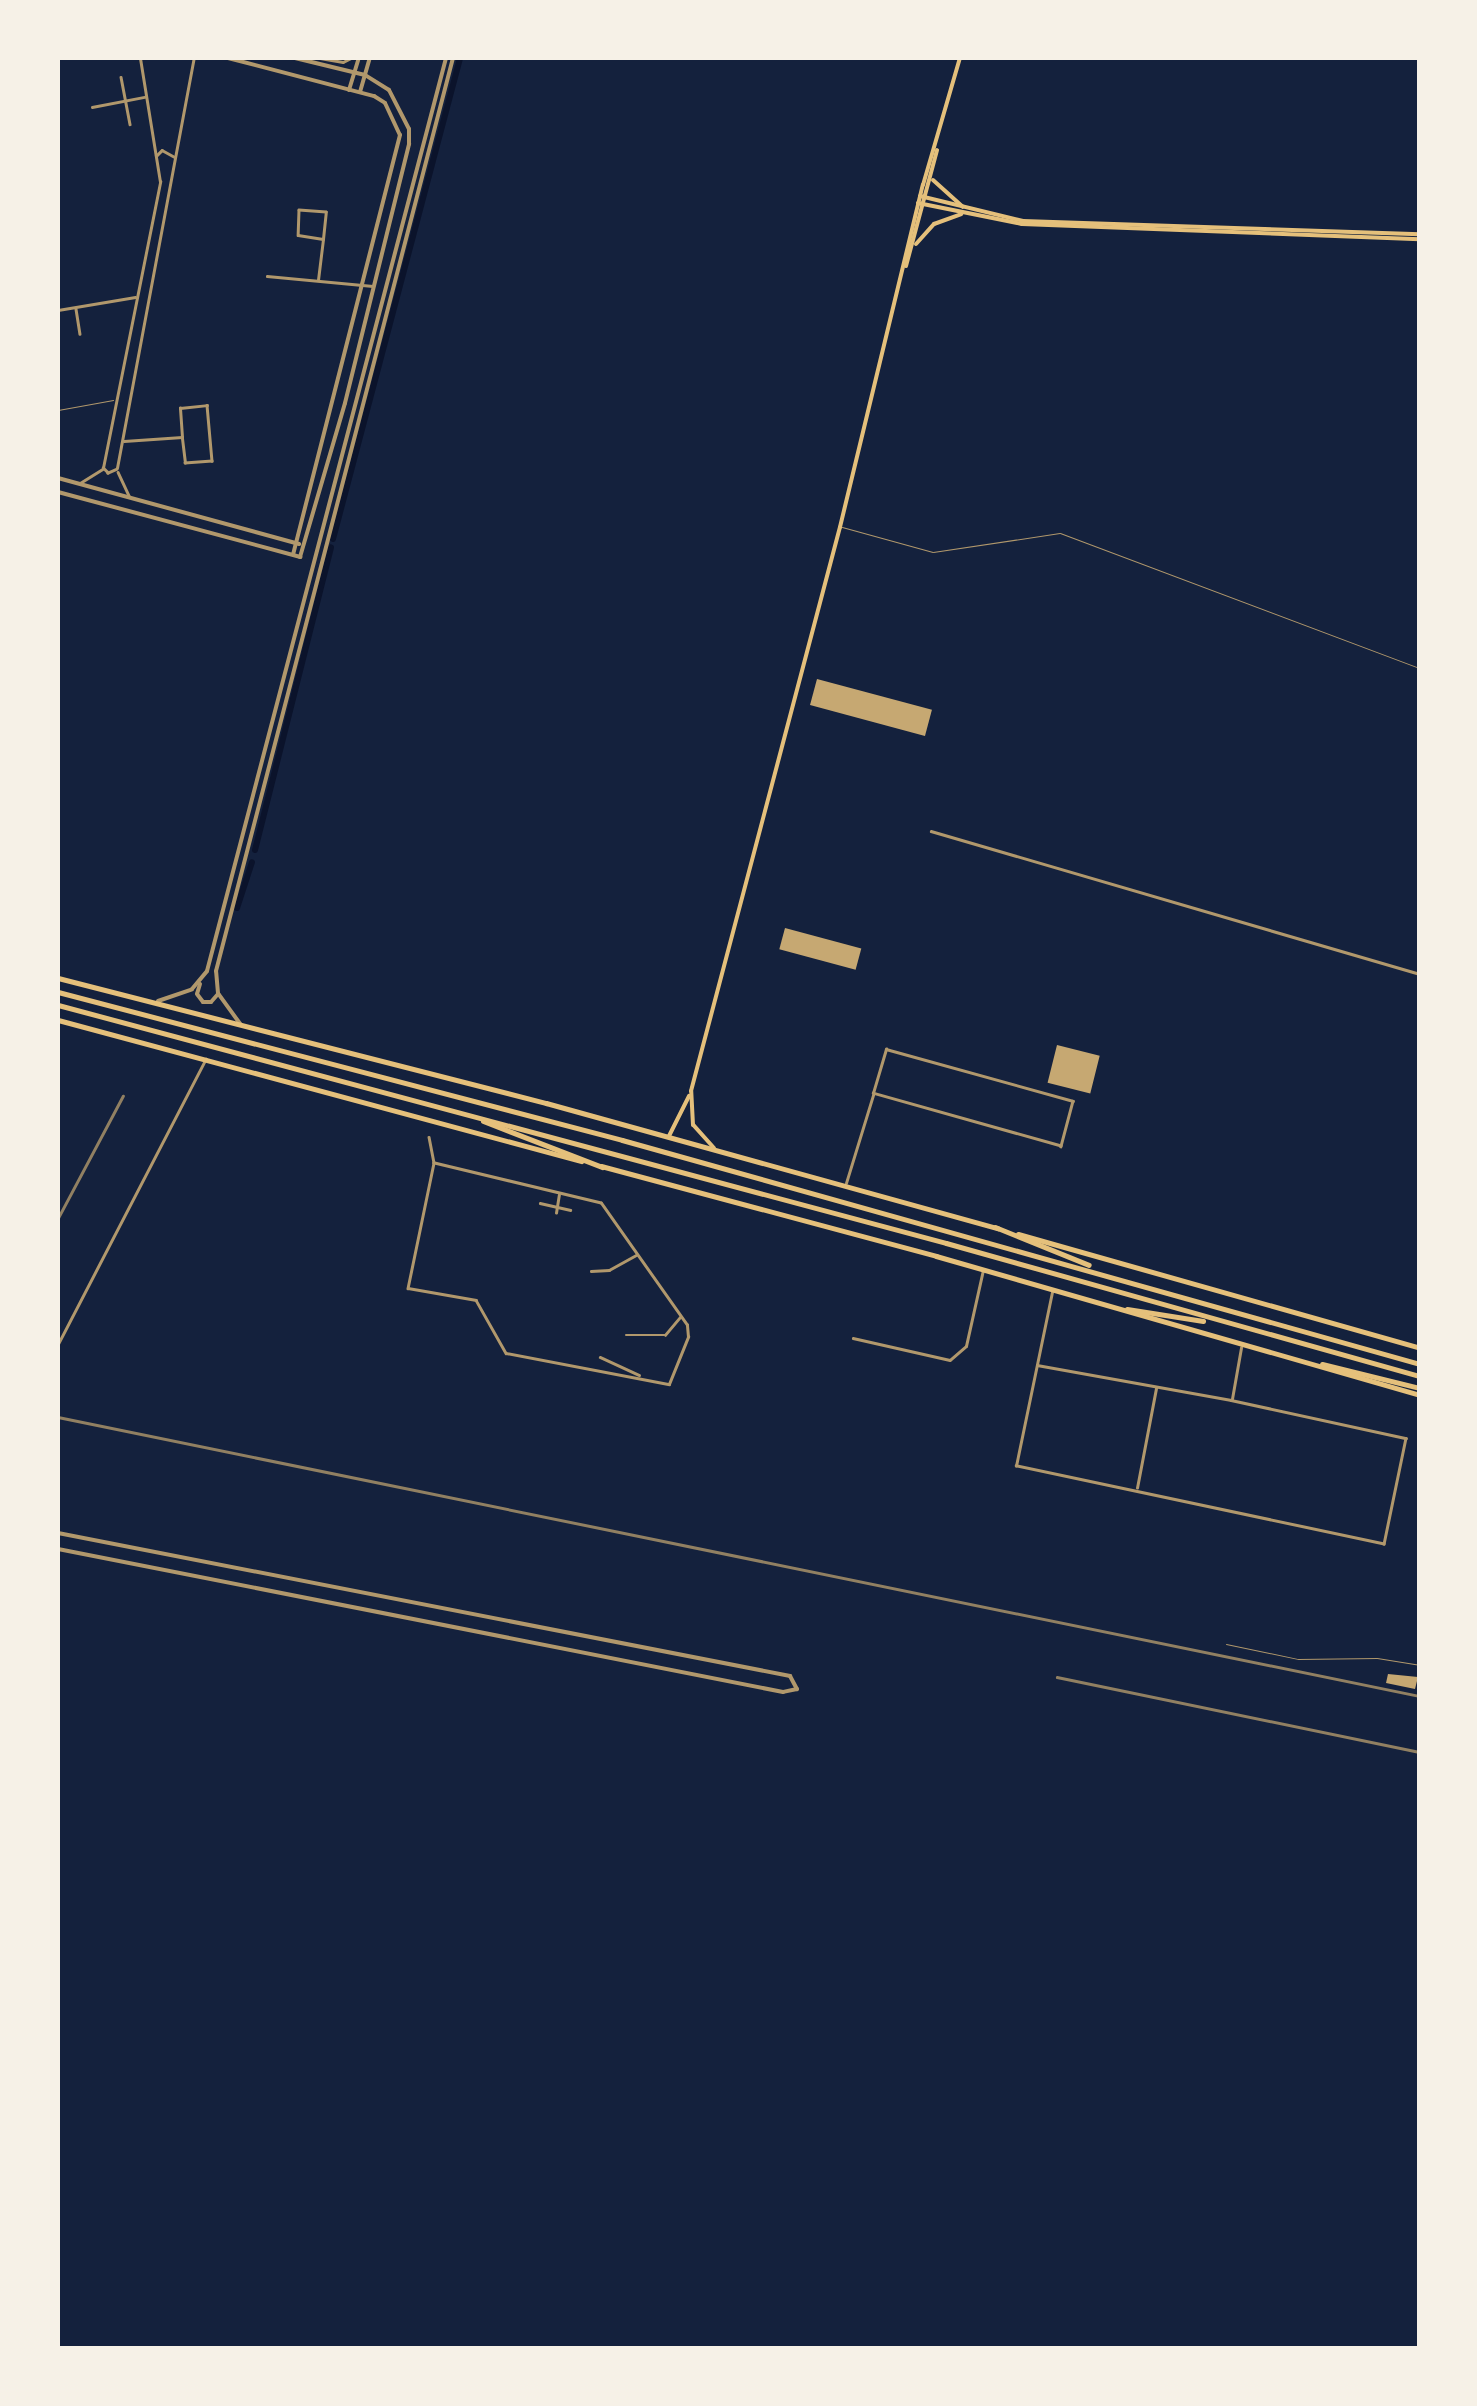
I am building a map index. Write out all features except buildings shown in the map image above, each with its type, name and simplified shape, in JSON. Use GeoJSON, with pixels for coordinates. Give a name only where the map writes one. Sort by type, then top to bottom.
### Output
{"type":"FeatureCollection","features":[{"type":"Feature","properties":{"kind":"main road"},"geometry":{"type":"LineString","coordinates":[[665,1138],[675,1130],[691,1091],[960,58]]}},
{"type":"Feature","properties":{"kind":"main road"},"geometry":{"type":"LineString","coordinates":[[904,270],[914,248],[940,134]]}},
{"type":"Feature","properties":{"kind":"main road"},"geometry":{"type":"LineString","coordinates":[[932,179],[966,211]]}},
{"type":"Feature","properties":{"kind":"main road"},"geometry":{"type":"LineString","coordinates":[[923,200],[1022,224],[1420,236]]}},
{"type":"Feature","properties":{"kind":"main road"},"geometry":{"type":"LineString","coordinates":[[914,248],[934,224],[966,211]]}},
{"type":"Feature","properties":{"kind":"main road"},"geometry":{"type":"LineString","coordinates":[[58,978],[845,1185],[1420,1349]]}},
{"type":"Feature","properties":{"kind":"main road"},"geometry":{"type":"LineString","coordinates":[[58,992],[377,1073],[1120,1277],[1420,1364]]}},
{"type":"Feature","properties":{"kind":"main road"},"geometry":{"type":"LineString","coordinates":[[58,1006],[466,1113],[1420,1376]]}},
{"type":"Feature","properties":{"kind":"main road"},"geometry":{"type":"LineString","coordinates":[[58,1020],[1420,1392]]}},
{"type":"Feature","properties":{"kind":"main road"},"geometry":{"type":"LineString","coordinates":[[691,1091],[693,1125],[718,1151]]}},
{"type":"Feature","properties":{"kind":"main road"},"geometry":{"type":"LineString","coordinates":[[466,1113],[602,1167]]}},
{"type":"Feature","properties":{"kind":"main road"},"geometry":{"type":"LineString","coordinates":[[996,1228],[1120,1277]]}},
{"type":"Feature","properties":{"kind":"main road"},"geometry":{"type":"LineString","coordinates":[[1127,1310],[1228,1325]]}},
{"type":"Feature","properties":{"kind":"street"},"geometry":{"type":"LineString","coordinates":[[78,484],[94,478],[103,468],[160,182],[140,58]]}},
{"type":"Feature","properties":{"kind":"street"},"geometry":{"type":"LineString","coordinates":[[130,498],[117,469],[194,58]]}},
{"type":"Feature","properties":{"kind":"street"},"geometry":{"type":"LineString","coordinates":[[228,58],[360,92],[385,103],[400,135],[293,555]]}},
{"type":"Feature","properties":{"kind":"street"},"geometry":{"type":"LineString","coordinates":[[58,492],[300,557],[375,287],[409,144],[409,129],[389,90],[366,76],[295,58]]}},
{"type":"Feature","properties":{"kind":"street"},"geometry":{"type":"LineString","coordinates":[[320,58],[343,62],[351,58]]}},
{"type":"Feature","properties":{"kind":"street"},"geometry":{"type":"LineString","coordinates":[[349,90],[358,58]]}},
{"type":"Feature","properties":{"kind":"street"},"geometry":{"type":"LineString","coordinates":[[360,92],[370,58]]}},
{"type":"Feature","properties":{"kind":"street"},"geometry":{"type":"LineString","coordinates":[[218,993],[211,1002],[203,1002],[197,994],[208,971],[450,58]]}},
{"type":"Feature","properties":{"kind":"street"},"geometry":{"type":"LineString","coordinates":[[244,1028],[218,993],[216,972],[450,58]]}},
{"type":"Feature","properties":{"kind":"street"},"geometry":{"type":"LineString","coordinates":[[121,77],[130,124]]}},
{"type":"Feature","properties":{"kind":"street"},"geometry":{"type":"LineString","coordinates":[[92,106],[146,96]]}},
{"type":"Feature","properties":{"kind":"street"},"geometry":{"type":"LineString","coordinates":[[156,156],[162,150],[174,157]]}},
{"type":"Feature","properties":{"kind":"street"},"geometry":{"type":"LineString","coordinates":[[318,280],[323,238],[326,212],[299,210],[298,236],[323,238]]}},
{"type":"Feature","properties":{"kind":"street"},"geometry":{"type":"LineString","coordinates":[[267,276],[375,287]]}},
{"type":"Feature","properties":{"kind":"street"},"geometry":{"type":"LineString","coordinates":[[58,310],[138,296]]}},
{"type":"Feature","properties":{"kind":"street"},"geometry":{"type":"LineString","coordinates":[[76,307],[80,334]]}},
{"type":"Feature","properties":{"kind":"street"},"geometry":{"type":"LineString","coordinates":[[135,310],[145,312]]}},
{"type":"Feature","properties":{"kind":"street"},"geometry":{"type":"LineString","coordinates":[[207,404],[212,460],[185,463],[182,437],[180,408],[207,404]]}},
{"type":"Feature","properties":{"kind":"street"},"geometry":{"type":"LineString","coordinates":[[113,420],[126,422]]}},
{"type":"Feature","properties":{"kind":"street"},"geometry":{"type":"LineString","coordinates":[[122,441],[182,437]]}},
{"type":"Feature","properties":{"kind":"street"},"geometry":{"type":"LineString","coordinates":[[103,468],[108,473],[117,469]]}},
{"type":"Feature","properties":{"kind":"street"},"geometry":{"type":"LineString","coordinates":[[58,478],[304,546]]}},
{"type":"Feature","properties":{"kind":"street"},"geometry":{"type":"LineString","coordinates":[[931,831],[1420,974]]}},
{"type":"Feature","properties":{"kind":"street"},"geometry":{"type":"LineString","coordinates":[[238,853],[245,855]]}},
{"type":"Feature","properties":{"kind":"street"},"geometry":{"type":"LineString","coordinates":[[146,1002],[179,997],[200,984]]}},
{"type":"Feature","properties":{"kind":"street"},"geometry":{"type":"LineString","coordinates":[[845,1185],[886,1049],[1074,1102],[1061,1146],[874,1093]]}},
{"type":"Feature","properties":{"kind":"street"},"geometry":{"type":"LineString","coordinates":[[58,1344],[206,1058]]}},
{"type":"Feature","properties":{"kind":"street"},"geometry":{"type":"LineString","coordinates":[[429,1137],[434,1163],[408,1288],[476,1300],[506,1353],[669,1384],[688,1337],[681,1316],[600,1203],[434,1163]]}},
{"type":"Feature","properties":{"kind":"street"},"geometry":{"type":"LineString","coordinates":[[556,1214],[559,1193]]}},
{"type":"Feature","properties":{"kind":"street"},"geometry":{"type":"LineString","coordinates":[[540,1203],[570,1210]]}},
{"type":"Feature","properties":{"kind":"street"},"geometry":{"type":"LineString","coordinates":[[591,1271],[609,1270],[637,1254]]}},
{"type":"Feature","properties":{"kind":"street"},"geometry":{"type":"LineString","coordinates":[[853,1338],[950,1360],[966,1346],[983,1270]]}},
{"type":"Feature","properties":{"kind":"street"},"geometry":{"type":"LineString","coordinates":[[1037,1365],[1232,1400],[1406,1438],[1384,1544],[1016,1466],[1052,1290]]}},
{"type":"Feature","properties":{"kind":"street"},"geometry":{"type":"LineString","coordinates":[[626,1335],[665,1335],[681,1316]]}},
{"type":"Feature","properties":{"kind":"street"},"geometry":{"type":"LineString","coordinates":[[1232,1400],[1242,1343]]}},
{"type":"Feature","properties":{"kind":"street"},"geometry":{"type":"LineString","coordinates":[[600,1357],[640,1376]]}},
{"type":"Feature","properties":{"kind":"street"},"geometry":{"type":"LineString","coordinates":[[1136,1492],[1156,1387]]}},
{"type":"Feature","properties":{"kind":"street"},"geometry":{"type":"LineString","coordinates":[[58,1533],[790,1676],[797,1689],[783,1692],[58,1549]]}},
{"type":"Feature","properties":{"kind":"street"},"geometry":{"type":"LineString","coordinates":[[270,1591],[273,1575]]}},
{"type":"Feature","properties":{"kind":"street"},"geometry":{"type":"LineString","coordinates":[[622,1660],[625,1644]]}},
{"type":"Feature","properties":{"kind":"lane"},"geometry":{"type":"LineString","coordinates":[[58,410],[117,400]]}},
{"type":"Feature","properties":{"kind":"lane"},"geometry":{"type":"LineString","coordinates":[[840,527],[933,552],[1060,533],[1420,668]]}},
{"type":"Feature","properties":{"kind":"lane"},"geometry":{"type":"LineString","coordinates":[[1226,1644],[1298,1658],[1376,1658],[1420,1665]]}},
{"type":"Feature","properties":{"kind":"waterway"},"geometry":{"type":"LineString","coordinates":[[333,539],[460,58]]}},
{"type":"Feature","properties":{"kind":"waterway"},"geometry":{"type":"LineString","coordinates":[[255,850],[331,547]]}},
{"type":"Feature","properties":{"kind":"waterway"},"geometry":{"type":"LineString","coordinates":[[237,908],[252,862]]}},
{"type":"Feature","properties":{"kind":"railway"},"geometry":{"type":"LineString","coordinates":[[58,1218],[123,1096]]}},
{"type":"Feature","properties":{"kind":"railway"},"geometry":{"type":"LineString","coordinates":[[58,1417],[1420,1696]]}},
{"type":"Feature","properties":{"kind":"railway"},"geometry":{"type":"LineString","coordinates":[[1057,1677],[1420,1752]]}}]}
